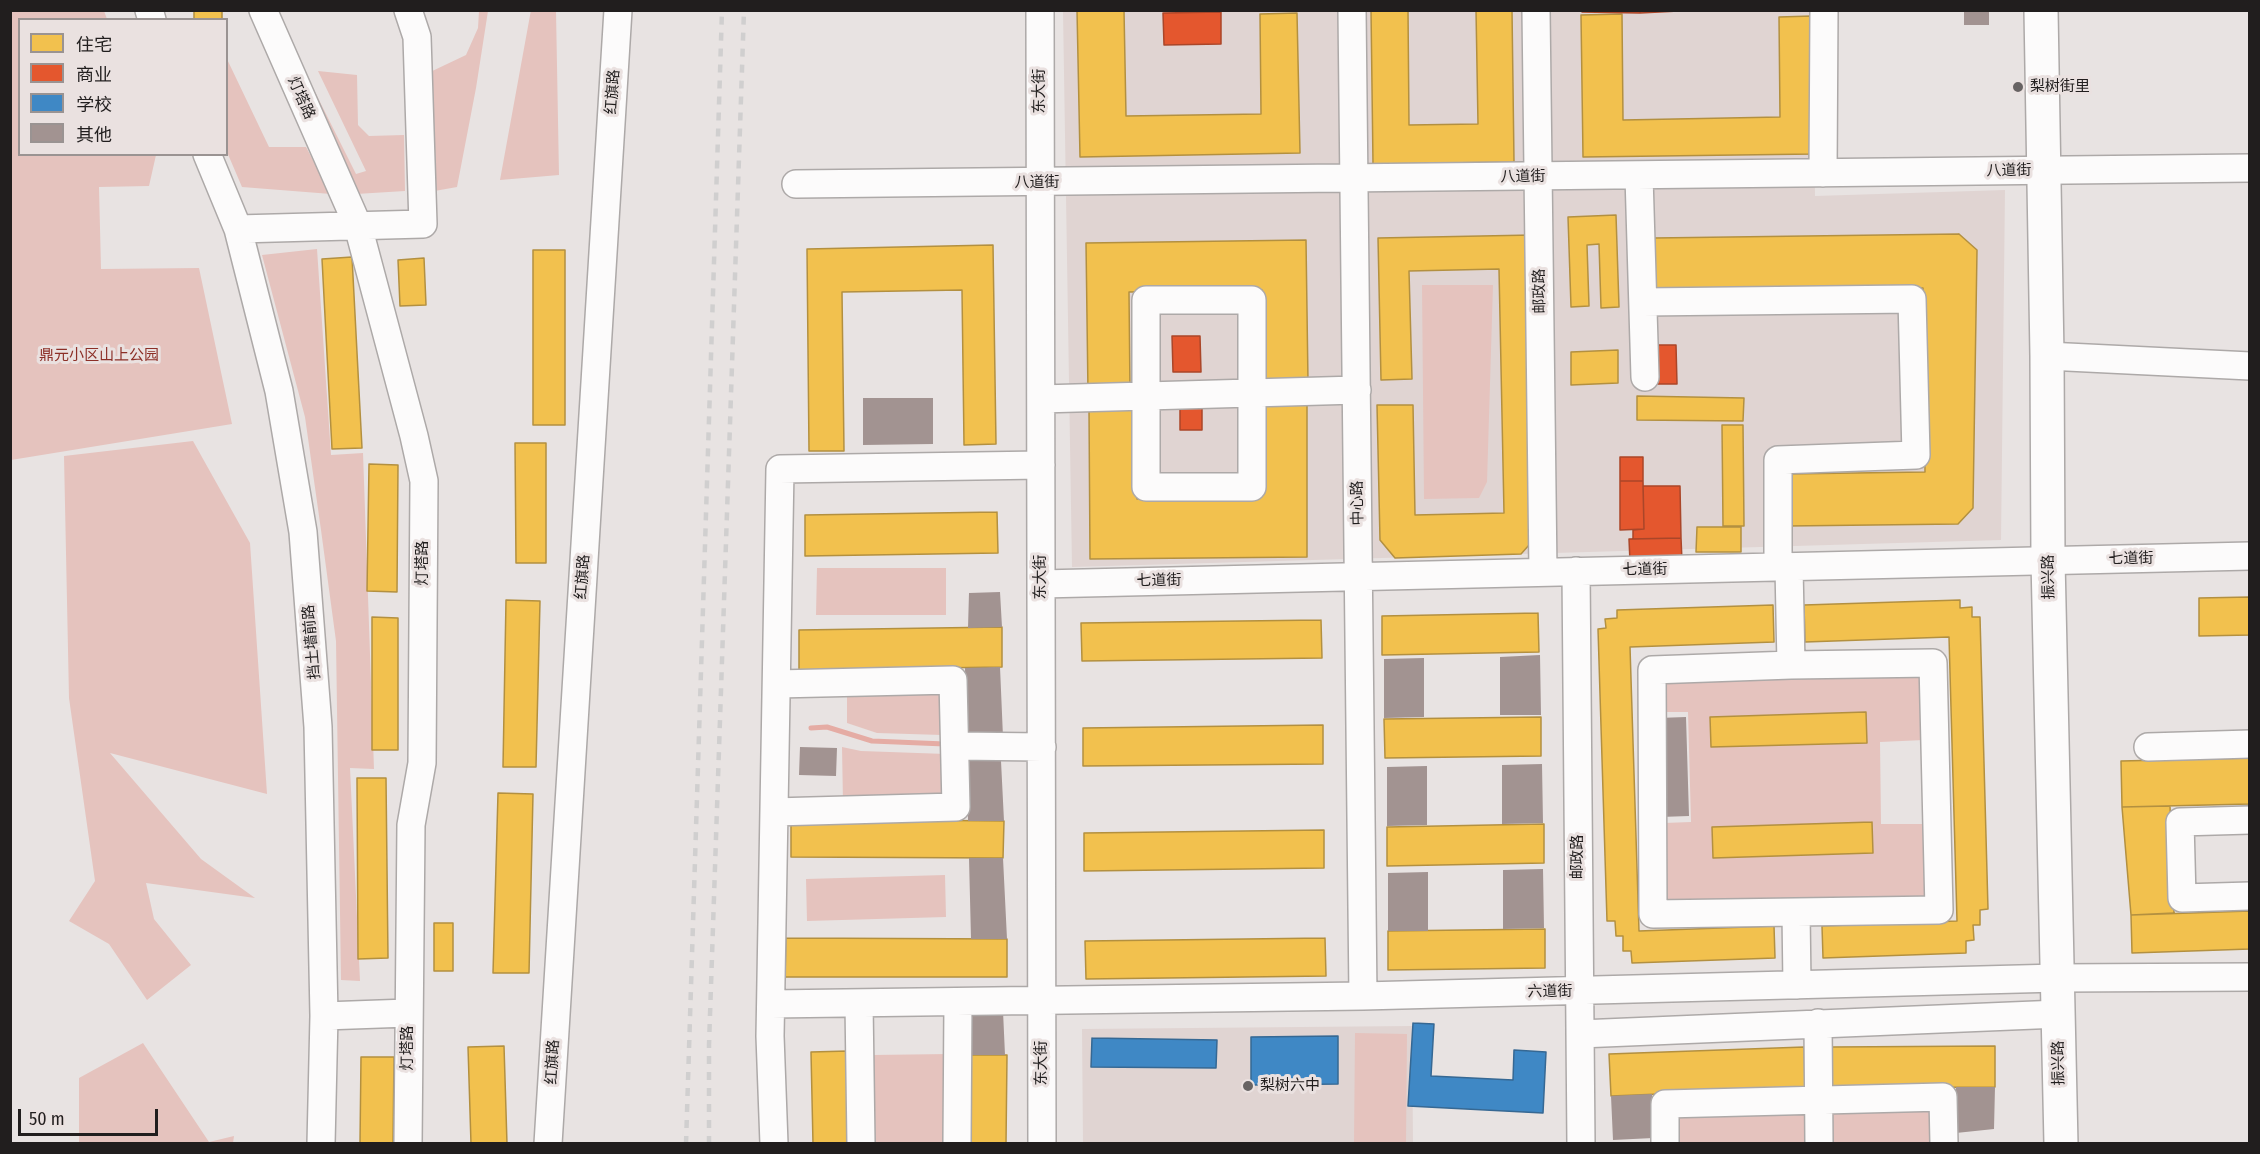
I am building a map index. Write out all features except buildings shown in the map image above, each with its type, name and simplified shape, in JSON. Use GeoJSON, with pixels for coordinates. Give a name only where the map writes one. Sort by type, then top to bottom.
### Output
{"type":"FeatureCollection","features":[{"type":"Feature","properties":{"kind":"main road","name":"振兴路"},"geometry":{"type":"LineString","coordinates":[[2041,10],[2048,560],[2061,1143]]}},
{"type":"Feature","properties":{"kind":"street","name":"灯塔路"},"geometry":{"type":"LineString","coordinates":[[263,10],[358,226],[424,481],[422,763],[411,825],[408,1143]]}},
{"type":"Feature","properties":{"kind":"street"},"geometry":{"type":"LineString","coordinates":[[237,229],[423,224],[417,24],[408,10]]}},
{"type":"Feature","properties":{"kind":"street","name":"红旗路"},"geometry":{"type":"LineString","coordinates":[[548,1143],[618,10]]}},
{"type":"Feature","properties":{"kind":"street","name":"东大街"},"geometry":{"type":"LineString","coordinates":[[1040,10],[1042,1143]]}},
{"type":"Feature","properties":{"kind":"street","name":"中心路"},"geometry":{"type":"LineString","coordinates":[[1352,10],[1363,996]]}},
{"type":"Feature","properties":{"kind":"street","name":"邮政路"},"geometry":{"type":"LineString","coordinates":[[1536,10],[1543,572]]}},
{"type":"Feature","properties":{"kind":"street"},"geometry":{"type":"LineString","coordinates":[[1823,173],[1824,10]]}},
{"type":"Feature","properties":{"kind":"street","name":"挡土墙前路"},"geometry":{"type":"LineString","coordinates":[[208,156],[237,229],[279,391],[303,532],[318,727],[324,1016],[321,1143]]}},
{"type":"Feature","properties":{"kind":"street","name":"八道街"},"geometry":{"type":"LineString","coordinates":[[796,184],[2250,168]]}},
{"type":"Feature","properties":{"kind":"street"},"geometry":{"type":"LineString","coordinates":[[1639,176],[1645,377]]}},
{"type":"Feature","properties":{"kind":"street"},"geometry":{"type":"LineString","coordinates":[[1643,302],[1912,299],[1916,455],[1778,459],[1783,567],[1791,665]]}},
{"type":"Feature","properties":{"kind":"street"},"geometry":{"type":"LineString","coordinates":[[1146,300],[1252,300],[1252,487],[1146,487],[1146,396],[1146,300]]}},
{"type":"Feature","properties":{"kind":"street"},"geometry":{"type":"LineString","coordinates":[[2047,356],[2250,366]]}},
{"type":"Feature","properties":{"kind":"street"},"geometry":{"type":"LineString","coordinates":[[1041,399],[1357,390]]}},
{"type":"Feature","properties":{"kind":"street"},"geometry":{"type":"LineString","coordinates":[[774,1143],[771,1004],[780,469],[1041,465]]}},
{"type":"Feature","properties":{"kind":"street","name":"七道街"},"geometry":{"type":"LineString","coordinates":[[1041,584],[2250,556]]}},
{"type":"Feature","properties":{"kind":"street","name":"邮政路"},"geometry":{"type":"LineString","coordinates":[[1576,571],[1581,1143]]}},
{"type":"Feature","properties":{"kind":"street"},"geometry":{"type":"LineString","coordinates":[[1933,663],[1939,910],[1653,914],[1652,670],[1791,665],[1933,663]]}},
{"type":"Feature","properties":{"kind":"street"},"geometry":{"type":"LineString","coordinates":[[774,812],[956,807],[953,680],[777,684]]}},
{"type":"Feature","properties":{"kind":"street"},"geometry":{"type":"LineString","coordinates":[[2148,747],[2250,744]]}},
{"type":"Feature","properties":{"kind":"street"},"geometry":{"type":"LineString","coordinates":[[955,746],[1042,747]]}},
{"type":"Feature","properties":{"kind":"street"},"geometry":{"type":"LineString","coordinates":[[2250,820],[2180,822],[2182,898],[2250,896]]}},
{"type":"Feature","properties":{"kind":"street"},"geometry":{"type":"LineString","coordinates":[[1796,912],[1797,985]]}},
{"type":"Feature","properties":{"kind":"street","name":"六道街"},"geometry":{"type":"LineString","coordinates":[[771,1004],[1363,996],[2058,978],[2250,977]]}},
{"type":"Feature","properties":{"kind":"street"},"geometry":{"type":"LineString","coordinates":[[957,1143],[958,1002]]}},
{"type":"Feature","properties":{"kind":"street"},"geometry":{"type":"LineString","coordinates":[[860,1003],[861,1143]]}},
{"type":"Feature","properties":{"kind":"street"},"geometry":{"type":"LineString","coordinates":[[324,1016],[408,1013]]}},
{"type":"Feature","properties":{"kind":"street"},"geometry":{"type":"LineString","coordinates":[[1580,1034],[2059,1014]]}},
{"type":"Feature","properties":{"kind":"street"},"geometry":{"type":"LineString","coordinates":[[1818,1023],[1819,1143]]}},
{"type":"Feature","properties":{"kind":"street"},"geometry":{"type":"LineString","coordinates":[[1665,1143],[1665,1104],[1943,1097],[1944,1143]]}},
{"type":"Feature","properties":{"kind":"shaded area"},"geometry":{"type":"Polygon","coordinates":[[[1063,11],[1813,11],[1815,196],[2005,190],[2001,540],[1072,567],[1063,11]]]}},
{"type":"Feature","properties":{"kind":"shaded area","name":"梨树六中"},"geometry":{"type":"Polygon","coordinates":[[[1412,1026],[1413,1143],[1083,1143],[1082,1029],[1412,1026]]]}},
{"type":"Feature","properties":{"kind":"green space","name":"鼎元小区山上公园"},"geometry":{"type":"Polygon","coordinates":[[[11,10],[104,11],[107,18],[18,18],[18,156],[156,156],[149,186],[99,187],[101,269],[199,268],[232,424],[11,460],[11,10]]]}},
{"type":"Feature","properties":{"kind":"green space"},"geometry":{"type":"Polygon","coordinates":[[[531,10],[556,11],[559,175],[500,180],[531,10]]]}},
{"type":"Feature","properties":{"kind":"green space"},"geometry":{"type":"Polygon","coordinates":[[[270,11],[279,11],[307,76],[356,174],[366,171],[318,71],[357,75],[358,125],[369,136],[404,135],[405,191],[356,194],[270,11]]]}},
{"type":"Feature","properties":{"kind":"green space"},"geometry":{"type":"Polygon","coordinates":[[[479,11],[488,11],[457,187],[429,192],[426,74],[466,55],[478,28],[479,11]]]}},
{"type":"Feature","properties":{"kind":"green space"},"geometry":{"type":"Polygon","coordinates":[[[228,61],[269,147],[306,147],[331,194],[242,187],[228,154],[228,61]]]}},
{"type":"Feature","properties":{"kind":"green space"},"geometry":{"type":"Polygon","coordinates":[[[317,249],[331,455],[363,453],[374,769],[350,768],[360,981],[341,980],[336,641],[305,417],[262,255],[317,249]]]}},
{"type":"Feature","properties":{"kind":"green space"},"geometry":{"type":"Polygon","coordinates":[[[1422,285],[1493,285],[1487,482],[1479,498],[1424,499],[1422,285]]]}},
{"type":"Feature","properties":{"kind":"green space"},"geometry":{"type":"Polygon","coordinates":[[[193,441],[250,543],[267,794],[110,753],[201,859],[255,898],[146,883],[154,919],[191,965],[147,1000],[109,944],[69,921],[95,881],[69,698],[64,456],[193,441]]]}},
{"type":"Feature","properties":{"kind":"green space"},"geometry":{"type":"Polygon","coordinates":[[[817,568],[946,568],[946,615],[816,615],[817,568]]]}},
{"type":"Feature","properties":{"kind":"green space"},"geometry":{"type":"Polygon","coordinates":[[[1922,671],[1924,740],[1880,742],[1881,824],[1924,824],[1927,898],[1665,904],[1664,823],[1691,822],[1688,712],[1660,712],[1660,677],[1922,671]],[[1866,712],[1710,717],[1711,747],[1867,743],[1866,712]],[[1872,822],[1713,827],[1714,858],[1873,853],[1872,822]]]}},
{"type":"Feature","properties":{"kind":"green space"},"geometry":{"type":"Polygon","coordinates":[[[945,688],[942,735],[877,733],[847,723],[847,690],[945,688]]]}},
{"type":"Feature","properties":{"kind":"green space"},"geometry":{"type":"Polygon","coordinates":[[[842,747],[861,751],[946,754],[948,801],[843,803],[842,747]]]}},
{"type":"Feature","properties":{"kind":"green space"},"geometry":{"type":"Polygon","coordinates":[[[945,875],[946,917],[807,921],[806,879],[945,875]]]}},
{"type":"Feature","properties":{"kind":"green space"},"geometry":{"type":"Polygon","coordinates":[[[1355,1033],[1407,1034],[1406,1143],[1354,1143],[1355,1033]]]}},
{"type":"Feature","properties":{"kind":"green space"},"geometry":{"type":"Polygon","coordinates":[[[143,1043],[209,1142],[234,1136],[233,1143],[79,1143],[79,1078],[143,1043]]]}},
{"type":"Feature","properties":{"kind":"green space"},"geometry":{"type":"Polygon","coordinates":[[[949,1054],[949,1143],[873,1143],[872,1055],[949,1054]]]}},
{"type":"Feature","properties":{"kind":"green space"},"geometry":{"type":"Polygon","coordinates":[[[1809,1110],[1810,1143],[1675,1143],[1674,1113],[1809,1110]]]}},
{"type":"Feature","properties":{"kind":"green space"},"geometry":{"type":"Polygon","coordinates":[[[1933,1110],[1934,1143],[1832,1143],[1832,1111],[1933,1110]]]}},
{"type":"Feature","properties":{"kind":"waterway"},"geometry":{"type":"LineString","coordinates":[[811,728],[827,727],[872,741],[945,744]]}},
{"type":"Feature","properties":{"kind":"railway"},"geometry":{"type":"LineString","coordinates":[[686,1144],[722,10]]}},
{"type":"Feature","properties":{"kind":"railway"},"geometry":{"type":"LineString","coordinates":[[709,1144],[709,1045],[744,10]]}},
{"type":"Feature","properties":{"kind":"place","name":"梨树街里"},"geometry":{"type":"Point","coordinates":[2018,87]}},
{"type":"Feature","properties":{"kind":"place","name":"梨树六中"},"geometry":{"type":"Point","coordinates":[1248,1086]}}]}
